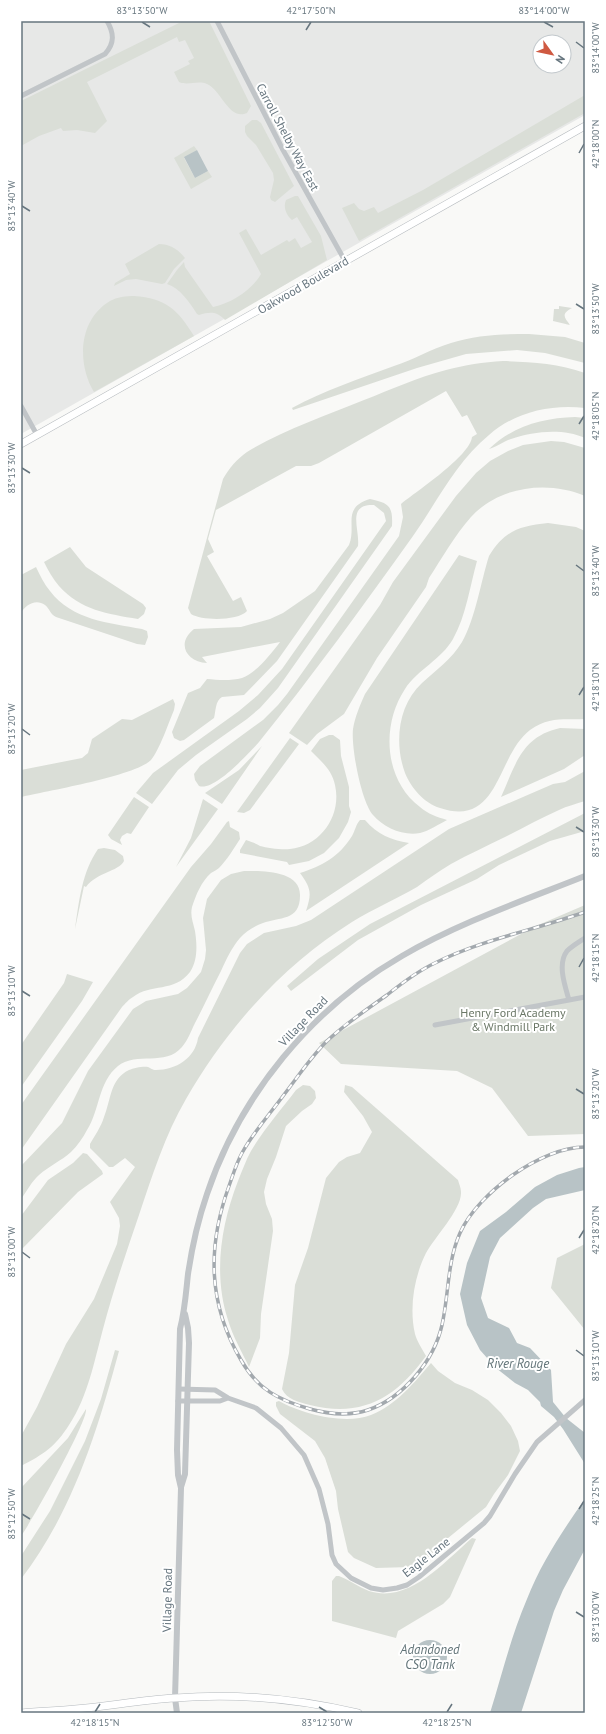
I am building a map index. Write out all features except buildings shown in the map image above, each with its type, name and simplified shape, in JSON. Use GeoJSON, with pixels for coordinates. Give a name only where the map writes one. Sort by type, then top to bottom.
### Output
{"type":"FeatureCollection","features":[{"type":"Feature","properties":{"kind":"main road","name":"Oakwood Boulevard"},"geometry":{"type":"LineString","coordinates":[[21,444],[585,126]]}},
{"type":"Feature","properties":{"kind":"main road"},"geometry":{"type":"LineString","coordinates":[[21,1713],[76,1709],[175,1698],[222,1696],[266,1698],[309,1703],[358,1713]]}},
{"type":"Feature","properties":{"kind":"street"},"geometry":{"type":"LineString","coordinates":[[21,96],[105,54],[110,49],[113,36],[107,21]]}},
{"type":"Feature","properties":{"kind":"street","name":"Carroll Shelby Way East"},"geometry":{"type":"LineString","coordinates":[[217,21],[283,150],[344,261]]}},
{"type":"Feature","properties":{"kind":"street"},"geometry":{"type":"LineString","coordinates":[[21,406],[37,435]]}},
{"type":"Feature","properties":{"kind":"street","name":"Village Road"},"geometry":{"type":"LineString","coordinates":[[176,1711],[175,1698],[180,1488],[178,1475],[178,1402],[180,1328],[185,1312],[188,1272],[195,1234],[222,1154],[245,1111],[291,1048],[335,1004],[368,978],[402,956],[458,928],[585,876]]}},
{"type":"Feature","properties":{"kind":"street"},"geometry":{"type":"LineString","coordinates":[[569,1000],[562,963],[568,950],[585,938]]}},
{"type":"Feature","properties":{"kind":"street"},"geometry":{"type":"LineString","coordinates":[[435,1025],[585,997]]}},
{"type":"Feature","properties":{"kind":"street","name":"Village Road"},"geometry":{"type":"LineString","coordinates":[[180,1488],[185,1474],[188,1328],[185,1312]]}},
{"type":"Feature","properties":{"kind":"street","name":"Eagle Lane"},"geometry":{"type":"LineString","coordinates":[[179,1389],[215,1390],[228,1398],[256,1408],[281,1428],[304,1455],[319,1489],[328,1524],[332,1555],[336,1564],[351,1578],[371,1588],[382,1590],[402,1587],[419,1577],[484,1523],[537,1442],[585,1400]]}},
{"type":"Feature","properties":{"kind":"street","name":"Eagle Lane"},"geometry":{"type":"LineString","coordinates":[[178,1402],[220,1401],[228,1398]]}},
{"type":"Feature","properties":{"kind":"shaded area"},"geometry":{"type":"Polygon","coordinates":[[[21,21],[585,21],[585,115],[21,434],[21,21]]]}},
{"type":"Feature","properties":{"kind":"green space"},"geometry":{"type":"Polygon","coordinates":[[[183,21],[209,21],[251,106],[247,113],[235,113],[207,84],[179,82],[174,72],[190,64],[188,61],[194,58],[185,40],[179,42],[177,37],[87,82],[107,121],[95,133],[77,130],[63,131],[61,128],[39,136],[21,146],[21,101],[183,21]]]}},
{"type":"Feature","properties":{"kind":"green space"},"geometry":{"type":"Polygon","coordinates":[[[585,95],[585,113],[359,241],[342,208],[354,203],[359,209],[364,211],[374,207],[378,213],[423,190],[585,95]]]}},
{"type":"Feature","properties":{"kind":"green space"},"geometry":{"type":"Polygon","coordinates":[[[252,120],[257,120],[261,123],[294,186],[275,202],[271,200],[270,197],[274,180],[273,173],[256,145],[245,132],[245,126],[252,120]]]}},
{"type":"Feature","properties":{"kind":"green space"},"geometry":{"type":"Polygon","coordinates":[[[194,146],[197,150],[184,158],[195,178],[208,171],[212,177],[191,189],[174,158],[194,146]]]}},
{"type":"Feature","properties":{"kind":"green space"},"geometry":{"type":"Polygon","coordinates":[[[298,196],[321,236],[327,260],[225,320],[219,315],[213,313],[197,314],[180,292],[167,284],[184,262],[185,267],[213,307],[241,295],[257,280],[261,274],[239,233],[246,229],[261,255],[287,240],[289,242],[295,238],[301,248],[312,242],[297,217],[292,220],[286,211],[286,200],[298,196]]]}},
{"type":"Feature","properties":{"kind":"green space"},"geometry":{"type":"Polygon","coordinates":[[[159,244],[173,248],[185,258],[174,269],[165,283],[162,284],[136,279],[126,280],[114,286],[115,283],[130,274],[125,264],[159,244]]]}},
{"type":"Feature","properties":{"kind":"green space"},"geometry":{"type":"Polygon","coordinates":[[[134,296],[155,299],[170,307],[182,319],[194,336],[94,392],[88,381],[83,356],[86,331],[99,309],[110,301],[122,297],[134,296]]]}},
{"type":"Feature","properties":{"kind":"green space"},"geometry":{"type":"Polygon","coordinates":[[[559,306],[572,308],[565,314],[566,320],[570,325],[553,321],[554,309],[559,309],[559,306]]]}},
{"type":"Feature","properties":{"kind":"green space"},"geometry":{"type":"Polygon","coordinates":[[[509,334],[565,337],[585,343],[585,363],[545,353],[517,350],[466,354],[417,368],[293,410],[292,408],[330,390],[401,364],[436,348],[460,340],[509,334]]]}},
{"type":"Feature","properties":{"kind":"green space"},"geometry":{"type":"Polygon","coordinates":[[[503,361],[555,365],[585,373],[585,408],[559,407],[534,411],[522,415],[499,427],[477,446],[457,470],[413,536],[338,640],[259,742],[222,778],[205,786],[199,786],[195,780],[194,774],[200,766],[263,720],[287,694],[399,536],[403,517],[401,504],[453,463],[469,445],[472,437],[477,434],[467,415],[462,417],[446,391],[319,463],[311,466],[296,466],[216,510],[208,539],[214,552],[207,556],[233,601],[241,597],[247,611],[236,617],[220,619],[203,618],[191,614],[188,608],[223,479],[228,471],[247,452],[275,437],[404,384],[453,368],[503,361]]]}},
{"type":"Feature","properties":{"kind":"green space"},"geometry":{"type":"Polygon","coordinates":[[[575,417],[585,418],[585,438],[558,432],[529,434],[511,439],[489,449],[508,434],[518,429],[551,419],[575,417]]]}},
{"type":"Feature","properties":{"kind":"green space"},"geometry":{"type":"Polygon","coordinates":[[[551,441],[564,442],[585,448],[585,496],[556,488],[540,487],[525,489],[495,498],[482,507],[465,524],[449,547],[429,578],[426,587],[377,658],[344,714],[317,734],[307,745],[289,733],[380,605],[393,582],[456,496],[476,473],[490,461],[508,451],[523,445],[551,441]]]}},
{"type":"Feature","properties":{"kind":"green space"},"geometry":{"type":"Polygon","coordinates":[[[370,499],[382,502],[388,506],[392,514],[392,526],[278,688],[260,708],[247,719],[196,755],[178,770],[152,804],[136,793],[153,773],[239,711],[258,695],[282,669],[386,521],[384,513],[374,505],[365,506],[360,509],[357,513],[356,519],[358,546],[277,661],[244,695],[222,697],[218,701],[214,718],[184,740],[180,741],[174,738],[172,732],[188,693],[200,688],[207,679],[233,680],[247,676],[263,663],[280,642],[202,657],[207,663],[194,659],[186,651],[185,640],[189,634],[194,629],[241,627],[270,619],[283,613],[315,591],[349,545],[352,531],[353,512],[361,503],[370,499]]]}},
{"type":"Feature","properties":{"kind":"green space"},"geometry":{"type":"Polygon","coordinates":[[[548,523],[576,527],[585,531],[585,719],[550,721],[530,730],[519,742],[510,756],[495,786],[486,799],[475,808],[460,811],[434,806],[423,799],[414,789],[405,773],[399,737],[403,713],[414,692],[449,659],[467,633],[489,556],[495,547],[501,540],[514,531],[529,526],[548,523]]]}},
{"type":"Feature","properties":{"kind":"green space"},"geometry":{"type":"Polygon","coordinates":[[[70,547],[86,567],[143,604],[146,608],[144,614],[138,619],[105,613],[85,606],[67,594],[59,586],[44,562],[70,547]]]}},
{"type":"Feature","properties":{"kind":"green space"},"geometry":{"type":"Polygon","coordinates":[[[459,555],[477,561],[461,621],[453,639],[448,646],[410,682],[405,689],[397,703],[392,719],[390,735],[390,751],[393,767],[399,782],[408,796],[426,812],[447,820],[420,833],[414,834],[401,832],[388,827],[377,820],[369,808],[361,786],[355,760],[353,729],[365,694],[459,555]]]}},
{"type":"Feature","properties":{"kind":"green space"},"geometry":{"type":"Polygon","coordinates":[[[36,567],[50,591],[59,601],[80,614],[92,619],[147,631],[148,637],[145,645],[137,644],[56,617],[42,603],[31,603],[25,607],[21,613],[21,575],[36,567]]]}},
{"type":"Feature","properties":{"kind":"green space"},"geometry":{"type":"Polygon","coordinates":[[[173,699],[175,704],[174,710],[154,756],[142,766],[110,777],[21,797],[21,770],[82,758],[88,753],[92,739],[122,719],[132,720],[173,699]]]}},
{"type":"Feature","properties":{"kind":"green space"},"geometry":{"type":"Polygon","coordinates":[[[560,728],[585,729],[585,755],[564,769],[501,797],[516,763],[528,745],[536,738],[547,732],[560,728]]]}},
{"type":"Feature","properties":{"kind":"green space"},"geometry":{"type":"Polygon","coordinates":[[[333,735],[340,740],[341,756],[349,787],[349,806],[351,812],[348,822],[339,838],[324,853],[309,861],[289,865],[287,862],[240,853],[240,850],[246,840],[260,846],[275,849],[301,847],[311,842],[327,827],[332,818],[335,807],[336,796],[334,780],[329,770],[311,751],[320,739],[333,735]]]}},
{"type":"Feature","properties":{"kind":"green space"},"geometry":{"type":"Polygon","coordinates":[[[290,738],[299,744],[250,810],[244,813],[237,812],[290,738]]]}},
{"type":"Feature","properties":{"kind":"green space"},"geometry":{"type":"Polygon","coordinates":[[[262,746],[222,804],[205,793],[239,770],[262,746]]]}},
{"type":"Feature","properties":{"kind":"green space"},"geometry":{"type":"Polygon","coordinates":[[[585,771],[585,801],[552,813],[464,857],[442,869],[417,887],[352,922],[326,939],[302,958],[258,1000],[238,1023],[202,1073],[178,1113],[165,1141],[120,1272],[86,1391],[76,1414],[64,1433],[54,1444],[43,1454],[21,1466],[21,1436],[37,1407],[66,1344],[94,1299],[117,1244],[120,1226],[119,1218],[110,1202],[135,1167],[125,1158],[113,1167],[109,1167],[90,1148],[90,1144],[101,1124],[112,1090],[118,1079],[131,1069],[138,1067],[148,1067],[155,1070],[171,1068],[189,1057],[240,953],[247,944],[264,933],[296,926],[311,920],[449,829],[553,784],[565,782],[585,771]]]}},
{"type":"Feature","properties":{"kind":"green space"},"geometry":{"type":"Polygon","coordinates":[[[134,797],[149,807],[131,834],[127,833],[122,836],[120,840],[122,845],[111,839],[108,835],[134,797]]]}},
{"type":"Feature","properties":{"kind":"green space"},"geometry":{"type":"Polygon","coordinates":[[[203,799],[218,809],[176,867],[191,838],[203,799]]]}},
{"type":"Feature","properties":{"kind":"green space"},"geometry":{"type":"Polygon","coordinates":[[[585,813],[585,831],[550,841],[499,865],[477,879],[421,905],[358,940],[291,991],[287,986],[318,959],[370,924],[585,813]]]}},
{"type":"Feature","properties":{"kind":"green space"},"geometry":{"type":"Polygon","coordinates":[[[360,820],[365,820],[375,830],[385,836],[409,843],[306,911],[310,895],[308,887],[300,873],[323,864],[336,855],[352,836],[357,823],[360,820]]]}},
{"type":"Feature","properties":{"kind":"green space"},"geometry":{"type":"Polygon","coordinates":[[[229,821],[230,827],[239,832],[240,839],[222,865],[204,880],[195,898],[191,913],[196,936],[196,952],[193,967],[190,972],[184,979],[177,983],[140,993],[122,1007],[21,1150],[21,1105],[191,867],[229,821]]]}},
{"type":"Feature","properties":{"kind":"green space"},"geometry":{"type":"Polygon","coordinates":[[[104,848],[115,850],[123,856],[124,861],[117,868],[96,878],[86,887],[84,886],[75,929],[82,887],[88,867],[98,849],[104,848]]]}},
{"type":"Feature","properties":{"kind":"green space"},"geometry":{"type":"Polygon","coordinates":[[[244,871],[270,872],[287,877],[294,881],[299,887],[300,896],[299,904],[296,910],[288,917],[263,923],[248,931],[234,945],[188,1038],[182,1047],[175,1053],[168,1056],[126,1062],[118,1066],[111,1073],[103,1088],[95,1114],[80,1142],[67,1155],[36,1177],[21,1199],[21,1166],[62,1123],[88,1071],[133,1009],[146,1001],[178,994],[187,988],[201,972],[206,950],[203,918],[207,899],[221,880],[231,874],[244,871]]]}},
{"type":"Feature","properties":{"kind":"green space","name":"Henry Ford Academy & Windmill Park"},"geometry":{"type":"Polygon","coordinates":[[[585,905],[585,1134],[528,1136],[492,1088],[457,1071],[341,1064],[319,1043],[536,926],[585,905]]]}},
{"type":"Feature","properties":{"kind":"green space"},"geometry":{"type":"Polygon","coordinates":[[[67,974],[93,982],[82,1001],[21,1087],[21,1045],[64,983],[67,974]]]}},
{"type":"Feature","properties":{"kind":"green space"},"geometry":{"type":"Polygon","coordinates":[[[303,1085],[310,1086],[315,1091],[316,1098],[312,1104],[286,1126],[267,1179],[264,1192],[266,1204],[272,1219],[273,1231],[261,1314],[260,1338],[249,1367],[232,1332],[223,1303],[220,1267],[223,1232],[232,1198],[247,1158],[267,1127],[296,1090],[303,1085]]]}},
{"type":"Feature","properties":{"kind":"green space"},"geometry":{"type":"Polygon","coordinates":[[[345,1085],[352,1087],[458,1180],[461,1192],[457,1207],[426,1253],[418,1272],[412,1314],[416,1337],[426,1356],[415,1371],[390,1393],[376,1401],[362,1406],[346,1409],[329,1408],[302,1403],[287,1396],[282,1389],[289,1353],[295,1285],[308,1248],[326,1178],[339,1162],[347,1157],[360,1153],[372,1132],[363,1116],[344,1092],[345,1085]]]}},
{"type":"Feature","properties":{"kind":"green space"},"geometry":{"type":"Polygon","coordinates":[[[83,1153],[87,1154],[103,1174],[78,1192],[21,1250],[21,1216],[48,1180],[73,1163],[83,1153]]]}},
{"type":"Feature","properties":{"kind":"green space"},"geometry":{"type":"Polygon","coordinates":[[[585,1244],[585,1330],[551,1288],[557,1258],[585,1244]]]}},
{"type":"Feature","properties":{"kind":"green space"},"geometry":{"type":"Polygon","coordinates":[[[115,1350],[119,1351],[111,1381],[81,1470],[55,1526],[21,1579],[21,1556],[50,1511],[85,1441],[101,1399],[115,1350]]]}},
{"type":"Feature","properties":{"kind":"green space"},"geometry":{"type":"Polygon","coordinates":[[[431,1363],[438,1371],[455,1383],[472,1390],[488,1400],[511,1426],[518,1441],[520,1451],[508,1475],[486,1507],[442,1543],[421,1565],[410,1567],[376,1568],[354,1558],[348,1552],[338,1509],[336,1491],[325,1458],[315,1441],[280,1414],[276,1406],[276,1402],[279,1401],[299,1410],[324,1417],[349,1419],[361,1418],[380,1411],[389,1405],[411,1386],[431,1363]]]}},
{"type":"Feature","properties":{"kind":"green space"},"geometry":{"type":"Polygon","coordinates":[[[86,1409],[78,1432],[69,1451],[36,1512],[21,1536],[21,1488],[68,1438],[86,1409]]]}},
{"type":"Feature","properties":{"kind":"green space"},"geometry":{"type":"Polygon","coordinates":[[[472,1538],[476,1539],[450,1597],[443,1604],[398,1631],[396,1638],[332,1621],[332,1581],[336,1576],[339,1576],[369,1591],[384,1593],[398,1592],[412,1586],[438,1569],[472,1538]]]}},
{"type":"Feature","properties":{"kind":"water"},"geometry":{"type":"Polygon","coordinates":[[[197,150],[208,171],[195,178],[184,157],[197,150]]]}},
{"type":"Feature","properties":{"kind":"water","name":"River Rouge"},"geometry":{"type":"Polygon","coordinates":[[[585,1167],[585,1190],[546,1199],[533,1208],[500,1238],[490,1257],[481,1298],[488,1318],[509,1328],[517,1343],[530,1348],[551,1370],[553,1402],[566,1418],[585,1433],[585,1464],[554,1417],[541,1406],[540,1402],[528,1390],[515,1383],[496,1368],[480,1350],[467,1325],[460,1294],[467,1263],[480,1231],[506,1212],[535,1187],[557,1175],[585,1167]]]}},
{"type":"Feature","properties":{"kind":"water"},"geometry":{"type":"Polygon","coordinates":[[[585,1499],[585,1549],[563,1590],[554,1611],[521,1713],[490,1713],[521,1613],[539,1573],[553,1547],[585,1499]]]}},
{"type":"Feature","properties":{"kind":"water","name":"Adandoned CSO Tank"},"geometry":{"type":"Polygon","coordinates":[[[430,1640],[442,1645],[447,1657],[442,1669],[430,1674],[418,1669],[413,1657],[418,1645],[430,1640]]]}},
{"type":"Feature","properties":{"kind":"railway"},"geometry":{"type":"LineString","coordinates":[[585,912],[472,947],[422,970],[348,1023],[327,1041],[309,1061],[246,1146],[236,1165],[222,1209],[214,1253],[214,1275],[222,1318],[230,1339],[241,1360],[255,1379],[270,1392],[289,1402],[310,1409],[339,1414],[361,1412],[381,1404],[393,1397],[405,1387],[424,1365],[438,1338],[442,1325],[453,1255],[460,1233],[469,1218],[496,1188],[513,1175],[549,1155],[568,1149],[585,1147]]}}]}
